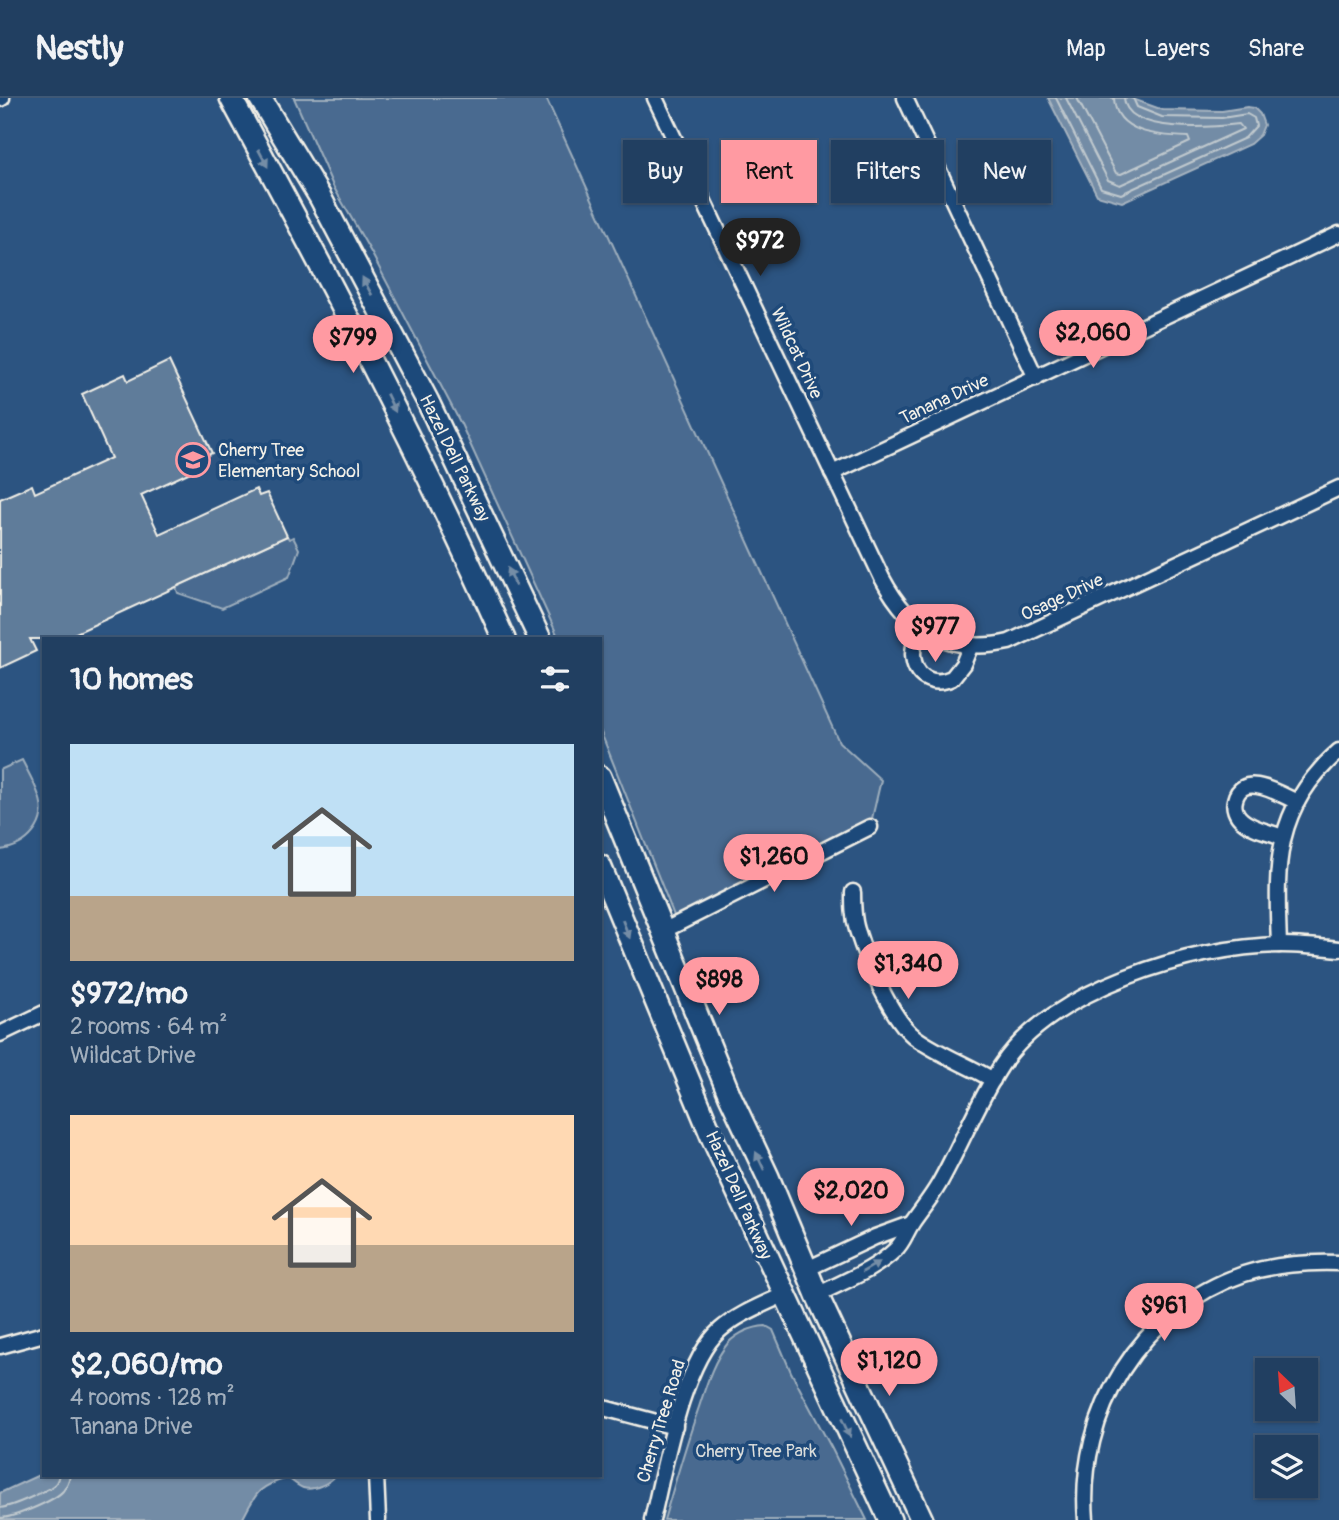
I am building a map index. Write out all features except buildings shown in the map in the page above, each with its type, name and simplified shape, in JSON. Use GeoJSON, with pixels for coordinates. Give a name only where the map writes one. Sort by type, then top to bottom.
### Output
{"type":"FeatureCollection","features":[{"type":"Feature","properties":{"kind":"main road","name":"Hazel Dell Parkway"},"geometry":{"type":"LineString","coordinates":[[231,98],[385,391],[456,534],[503,637]]}},
{"type":"Feature","properties":{"kind":"main road","name":"Hazel Dell Parkway"},"geometry":{"type":"LineString","coordinates":[[260,98],[320,197],[428,402],[539,637]]}},
{"type":"Feature","properties":{"kind":"main road","name":"Hazel Dell Parkway"},"geometry":{"type":"LineString","coordinates":[[602,782],[730,1096],[817,1294],[922,1520]]}},
{"type":"Feature","properties":{"kind":"main road","name":"Hazel Dell Parkway"},"geometry":{"type":"LineString","coordinates":[[602,871],[713,1139],[890,1520]]}},
{"type":"Feature","properties":{"kind":"street","name":"Wildcat Drive"},"geometry":{"type":"LineString","coordinates":[[655,98],[832,473]]}},
{"type":"Feature","properties":{"kind":"street"},"geometry":{"type":"LineString","coordinates":[[905,98],[1036,378]]}},
{"type":"Feature","properties":{"kind":"street","name":"Tanana Drive"},"geometry":{"type":"LineString","coordinates":[[832,473],[1339,234]]}},
{"type":"Feature","properties":{"kind":"street","name":"Osage Drive"},"geometry":{"type":"LineString","coordinates":[[832,473],[889,592],[905,614],[919,627],[948,641],[971,645],[996,645],[1025,636],[1339,488]]}},
{"type":"Feature","properties":{"kind":"street"},"geometry":{"type":"LineString","coordinates":[[919,627],[914,647],[915,666],[923,677],[933,682],[944,682],[952,678],[963,664],[971,645]]}},
{"type":"Feature","properties":{"kind":"street"},"geometry":{"type":"LineString","coordinates":[[1279,945],[1277,878],[1282,837],[1297,802],[1322,768],[1339,751]]}},
{"type":"Feature","properties":{"kind":"street"},"geometry":{"type":"LineString","coordinates":[[1282,837],[1242,820],[1235,810],[1236,798],[1243,788],[1255,785],[1297,802]]}},
{"type":"Feature","properties":{"kind":"street"},"geometry":{"type":"LineString","coordinates":[[663,931],[870,827]]}},
{"type":"Feature","properties":{"kind":"street"},"geometry":{"type":"LineString","coordinates":[[853,892],[857,930],[900,1023],[915,1038],[993,1080]]}},
{"type":"Feature","properties":{"kind":"street"},"geometry":{"type":"LineString","coordinates":[[817,1294],[879,1264],[899,1247],[911,1224],[940,1182],[1007,1058],[1026,1035],[1056,1012],[1144,971],[1186,959],[1225,951],[1279,945],[1339,949]]}},
{"type":"Feature","properties":{"kind":"street"},"geometry":{"type":"LineString","coordinates":[[0,1034],[42,1014]]}},
{"type":"Feature","properties":{"kind":"street"},"geometry":{"type":"LineString","coordinates":[[807,1269],[875,1237],[911,1224]]}},
{"type":"Feature","properties":{"kind":"street"},"geometry":{"type":"LineString","coordinates":[[1086,1520],[1086,1471],[1098,1419],[1120,1371],[1152,1331],[1173,1312],[1206,1291],[1244,1274],[1286,1264],[1339,1263]]}},
{"type":"Feature","properties":{"kind":"street","name":"Cherry Tree Road"},"geometry":{"type":"LineString","coordinates":[[652,1520],[675,1427],[701,1354],[718,1332],[738,1317],[785,1294]]}},
{"type":"Feature","properties":{"kind":"street"},"geometry":{"type":"LineString","coordinates":[[0,1346],[42,1335]]}},
{"type":"Feature","properties":{"kind":"street"},"geometry":{"type":"LineString","coordinates":[[602,1408],[675,1427]]}},
{"type":"Feature","properties":{"kind":"street"},"geometry":{"type":"LineString","coordinates":[[376,1477],[378,1520]]}},
{"type":"Feature","properties":{"kind":"green space"},"geometry":{"type":"Polygon","coordinates":[[[294,98],[546,98],[839,742],[881,780],[870,827],[677,923],[602,735],[602,637],[558,637],[461,424],[372,254],[333,186],[294,98]]]}},
{"type":"Feature","properties":{"kind":"green space"},"geometry":{"type":"Polygon","coordinates":[[[287,536],[289,539],[293,537],[299,549],[289,577],[222,608],[178,593],[176,587],[287,536]]]}},
{"type":"Feature","properties":{"kind":"green space"},"geometry":{"type":"Polygon","coordinates":[[[22,760],[39,796],[41,816],[38,825],[27,839],[0,850],[0,770],[22,760]]]}},
{"type":"Feature","properties":{"kind":"green space","name":"Cherry Tree Park"},"geometry":{"type":"Polygon","coordinates":[[[766,1326],[773,1330],[791,1372],[867,1520],[664,1520],[707,1382],[718,1358],[736,1336],[750,1329],[766,1326]]]}},
{"type":"Feature","properties":{"kind":"water"},"geometry":{"type":"Polygon","coordinates":[[[1048,98],[1130,98],[1163,110],[1222,111],[1247,107],[1254,108],[1260,114],[1264,125],[1260,135],[1250,144],[1122,202],[1097,195],[1048,98]]]}},
{"type":"Feature","properties":{"kind":"water"},"geometry":{"type":"Polygon","coordinates":[[[41,1474],[42,1477],[334,1477],[317,1487],[307,1489],[288,1478],[270,1484],[255,1497],[242,1520],[0,1520],[0,1493],[41,1474]]]}},
{"type":"Feature","properties":{"kind":"place","name":"Cherry Tree Elementary School"},"geometry":{"type":"Point","coordinates":[193,460]}}]}
